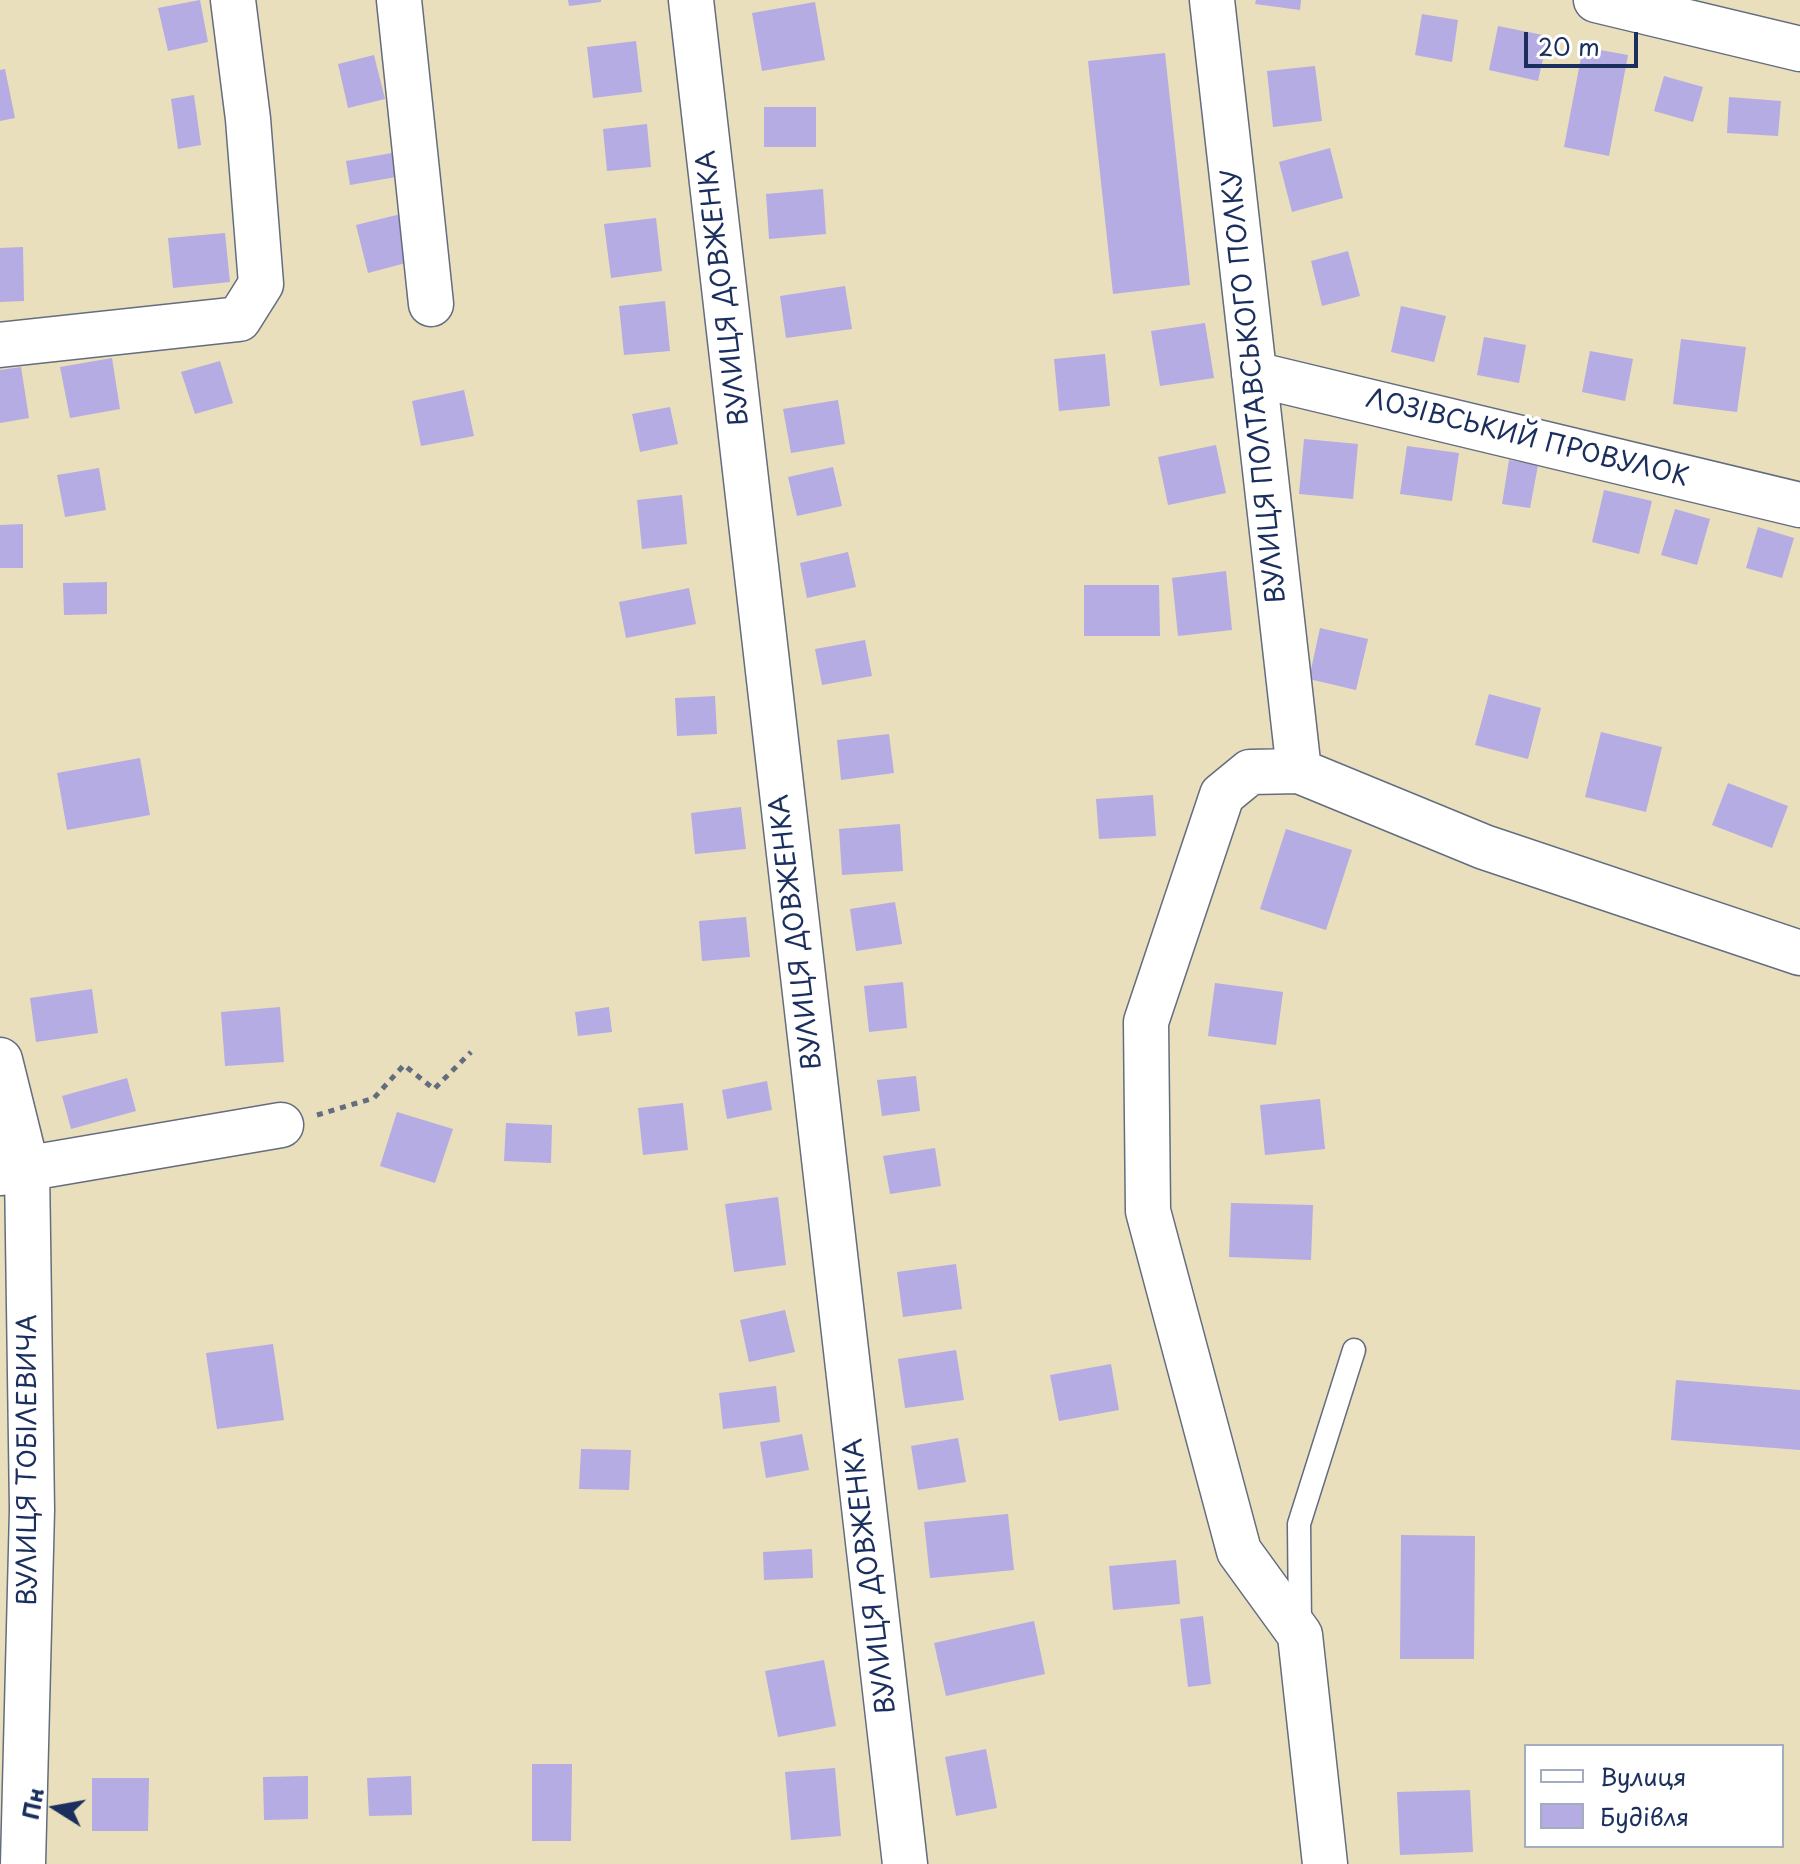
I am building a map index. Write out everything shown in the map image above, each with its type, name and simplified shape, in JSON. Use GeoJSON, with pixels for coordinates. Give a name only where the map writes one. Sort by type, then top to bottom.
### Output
{"type":"FeatureCollection","features":[{"type":"Feature","properties":{"kind":"street"},"geometry":{"type":"LineString","coordinates":[[0,345],[239,319],[261,284],[248,119],[233,0]]}},
{"type":"Feature","properties":{"kind":"street"},"geometry":{"type":"LineString","coordinates":[[399,0],[431,304]]}},
{"type":"Feature","properties":{"kind":"street","name":"ВУЛИЦЯ ДОВЖЕНКА"},"geometry":{"type":"LineString","coordinates":[[691,0],[905,1864]]}},
{"type":"Feature","properties":{"kind":"street","name":"ВУЛИЦЯ ПОЛТАВСЬКОГО ПОЛКУ"},"geometry":{"type":"LineString","coordinates":[[1212,0],[1299,771]]}},
{"type":"Feature","properties":{"kind":"street"},"geometry":{"type":"LineString","coordinates":[[1596,0],[1800,49]]}},
{"type":"Feature","properties":{"kind":"street","name":"ЛОЗІВСЬКИЙ ПРОВУЛОК"},"geometry":{"type":"LineString","coordinates":[[1254,374],[1800,505]]}},
{"type":"Feature","properties":{"kind":"street"},"geometry":{"type":"LineString","coordinates":[[1325,1864],[1300,1635],[1239,1551],[1148,1211],[1146,1022],[1222,795],[1250,772],[1299,771],[1484,847],[1800,953]]}},
{"type":"Feature","properties":{"kind":"street","name":"ВУЛИЦЯ ТОБІЛЕВИЧА"},"geometry":{"type":"LineString","coordinates":[[0,1060],[14,1171],[32,1510],[23,1864]]}},
{"type":"Feature","properties":{"kind":"street"},"geometry":{"type":"LineString","coordinates":[[14,1171],[281,1125]]}},
{"type":"Feature","properties":{"kind":"lane"},"geometry":{"type":"LineString","coordinates":[[1300,1635],[1299,1524],[1354,1350]]}},
{"type":"Feature","properties":{"kind":"path"},"geometry":{"type":"LineString","coordinates":[[281,1125],[374,1098],[404,1065],[434,1089],[471,1052]]}},
{"type":"Feature","properties":{"kind":"building"},"geometry":{"type":"Polygon","coordinates":[[[200,0],[208,42],[168,51],[158,8],[200,0]]]}},
{"type":"Feature","properties":{"kind":"building"},"geometry":{"type":"Polygon","coordinates":[[[568,0],[601,0],[601,2],[569,6],[568,0]]]}},
{"type":"Feature","properties":{"kind":"building"},"geometry":{"type":"Polygon","coordinates":[[[1256,0],[1301,0],[1300,10],[1255,4],[1256,0]]]}},
{"type":"Feature","properties":{"kind":"building"},"geometry":{"type":"Polygon","coordinates":[[[815,2],[825,60],[762,71],[752,13],[815,2]]]}},
{"type":"Feature","properties":{"kind":"building"},"geometry":{"type":"Polygon","coordinates":[[[1422,14],[1458,20],[1452,62],[1415,55],[1422,14]]]}},
{"type":"Feature","properties":{"kind":"building"},"geometry":{"type":"Polygon","coordinates":[[[1498,26],[1548,36],[1538,81],[1489,70],[1498,26]]]}},
{"type":"Feature","properties":{"kind":"building"},"geometry":{"type":"Polygon","coordinates":[[[636,41],[642,92],[593,98],[587,47],[636,41]]]}},
{"type":"Feature","properties":{"kind":"building"},"geometry":{"type":"Polygon","coordinates":[[[1583,47],[1628,55],[1609,156],[1564,147],[1583,47]]]}},
{"type":"Feature","properties":{"kind":"building"},"geometry":{"type":"Polygon","coordinates":[[[1165,53],[1190,285],[1113,294],[1088,61],[1165,53]]]}},
{"type":"Feature","properties":{"kind":"building"},"geometry":{"type":"Polygon","coordinates":[[[374,55],[385,99],[348,108],[338,64],[374,55]]]}},
{"type":"Feature","properties":{"kind":"building"},"geometry":{"type":"Polygon","coordinates":[[[1315,66],[1322,121],[1273,127],[1267,71],[1315,66]]]}},
{"type":"Feature","properties":{"kind":"building"},"geometry":{"type":"Polygon","coordinates":[[[5,69],[15,118],[0,121],[0,70],[5,69]]]}},
{"type":"Feature","properties":{"kind":"building"},"geometry":{"type":"Polygon","coordinates":[[[1664,76],[1703,87],[1693,122],[1654,111],[1664,76]]]}},
{"type":"Feature","properties":{"kind":"building"},"geometry":{"type":"Polygon","coordinates":[[[194,95],[201,145],[178,149],[171,99],[194,95]]]}},
{"type":"Feature","properties":{"kind":"building"},"geometry":{"type":"Polygon","coordinates":[[[1729,97],[1781,101],[1778,136],[1727,133],[1729,97]]]}},
{"type":"Feature","properties":{"kind":"building"},"geometry":{"type":"Polygon","coordinates":[[[764,107],[816,107],[816,147],[764,147],[764,107]]]}},
{"type":"Feature","properties":{"kind":"building"},"geometry":{"type":"Polygon","coordinates":[[[647,124],[651,167],[607,171],[603,129],[647,124]]]}},
{"type":"Feature","properties":{"kind":"building"},"geometry":{"type":"Polygon","coordinates":[[[1330,148],[1343,198],[1292,212],[1279,162],[1330,148]]]}},
{"type":"Feature","properties":{"kind":"building"},"geometry":{"type":"Polygon","coordinates":[[[392,153],[396,177],[350,185],[346,161],[392,153]]]}},
{"type":"Feature","properties":{"kind":"building"},"geometry":{"type":"Polygon","coordinates":[[[823,189],[826,234],[769,239],[766,194],[823,189]]]}},
{"type":"Feature","properties":{"kind":"building"},"geometry":{"type":"Polygon","coordinates":[[[409,212],[421,259],[368,273],[356,225],[409,212]]]}},
{"type":"Feature","properties":{"kind":"building"},"geometry":{"type":"Polygon","coordinates":[[[656,218],[662,271],[611,278],[604,224],[656,218]]]}},
{"type":"Feature","properties":{"kind":"building"},"geometry":{"type":"Polygon","coordinates":[[[225,233],[230,282],[173,288],[168,238],[225,233]]]}},
{"type":"Feature","properties":{"kind":"building"},"geometry":{"type":"Polygon","coordinates":[[[23,247],[24,301],[0,302],[0,248],[23,247]]]}},
{"type":"Feature","properties":{"kind":"building"},"geometry":{"type":"Polygon","coordinates":[[[1348,251],[1360,296],[1322,306],[1311,261],[1348,251]]]}},
{"type":"Feature","properties":{"kind":"building"},"geometry":{"type":"Polygon","coordinates":[[[845,286],[852,329],[786,338],[780,296],[845,286]]]}},
{"type":"Feature","properties":{"kind":"building"},"geometry":{"type":"Polygon","coordinates":[[[665,301],[670,351],[624,355],[619,306],[665,301]]]}},
{"type":"Feature","properties":{"kind":"building"},"geometry":{"type":"Polygon","coordinates":[[[1401,306],[1446,316],[1434,362],[1391,352],[1401,306]]]}},
{"type":"Feature","properties":{"kind":"building"},"geometry":{"type":"Polygon","coordinates":[[[1205,323],[1214,378],[1160,386],[1151,331],[1205,323]]]}},
{"type":"Feature","properties":{"kind":"building"},"geometry":{"type":"Polygon","coordinates":[[[1484,337],[1526,345],[1519,383],[1477,375],[1484,337]]]}},
{"type":"Feature","properties":{"kind":"building"},"geometry":{"type":"Polygon","coordinates":[[[1681,339],[1746,347],[1737,412],[1673,404],[1681,339]]]}},
{"type":"Feature","properties":{"kind":"building"},"geometry":{"type":"Polygon","coordinates":[[[1590,351],[1633,359],[1625,401],[1582,392],[1590,351]]]}},
{"type":"Feature","properties":{"kind":"building"},"geometry":{"type":"Polygon","coordinates":[[[1105,354],[1110,406],[1059,411],[1054,359],[1105,354]]]}},
{"type":"Feature","properties":{"kind":"building"},"geometry":{"type":"Polygon","coordinates":[[[112,358],[120,409],[70,418],[60,367],[112,358]]]}},
{"type":"Feature","properties":{"kind":"building"},"geometry":{"type":"Polygon","coordinates":[[[220,361],[233,403],[195,414],[181,372],[220,361]]]}},
{"type":"Feature","properties":{"kind":"building"},"geometry":{"type":"Polygon","coordinates":[[[21,367],[29,418],[0,423],[0,370],[21,367]]]}},
{"type":"Feature","properties":{"kind":"building"},"geometry":{"type":"Polygon","coordinates":[[[464,390],[474,436],[421,446],[412,401],[464,390]]]}},
{"type":"Feature","properties":{"kind":"building"},"geometry":{"type":"Polygon","coordinates":[[[838,400],[845,444],[791,453],[783,409],[838,400]]]}},
{"type":"Feature","properties":{"kind":"building"},"geometry":{"type":"Polygon","coordinates":[[[670,407],[678,444],[640,452],[632,414],[670,407]]]}},
{"type":"Feature","properties":{"kind":"building"},"geometry":{"type":"Polygon","coordinates":[[[1304,439],[1358,444],[1353,499],[1299,494],[1304,439]]]}},
{"type":"Feature","properties":{"kind":"building"},"geometry":{"type":"Polygon","coordinates":[[[1216,445],[1226,493],[1168,505],[1158,457],[1216,445]]]}},
{"type":"Feature","properties":{"kind":"building"},"geometry":{"type":"Polygon","coordinates":[[[1407,446],[1459,453],[1452,501],[1400,494],[1407,446]]]}},
{"type":"Feature","properties":{"kind":"building"},"geometry":{"type":"Polygon","coordinates":[[[1509,460],[1538,465],[1530,508],[1502,504],[1509,460]]]}},
{"type":"Feature","properties":{"kind":"building"},"geometry":{"type":"Polygon","coordinates":[[[833,467],[842,506],[797,516],[788,477],[833,467]]]}},
{"type":"Feature","properties":{"kind":"building"},"geometry":{"type":"Polygon","coordinates":[[[99,468],[106,510],[65,517],[57,475],[99,468]]]}},
{"type":"Feature","properties":{"kind":"building"},"geometry":{"type":"Polygon","coordinates":[[[1604,490],[1652,501],[1639,554],[1592,542],[1604,490]]]}},
{"type":"Feature","properties":{"kind":"building"},"geometry":{"type":"Polygon","coordinates":[[[682,495],[687,544],[642,549],[637,500],[682,495]]]}},
{"type":"Feature","properties":{"kind":"building"},"geometry":{"type":"Polygon","coordinates":[[[1675,509],[1710,519],[1697,565],[1661,555],[1675,509]]]}},
{"type":"Feature","properties":{"kind":"building"},"geometry":{"type":"Polygon","coordinates":[[[23,524],[23,568],[0,568],[0,525],[23,524]]]}},
{"type":"Feature","properties":{"kind":"building"},"geometry":{"type":"Polygon","coordinates":[[[1758,527],[1794,538],[1782,578],[1746,568],[1758,527]]]}},
{"type":"Feature","properties":{"kind":"building"},"geometry":{"type":"Polygon","coordinates":[[[848,552],[856,587],[807,598],[800,563],[848,552]]]}},
{"type":"Feature","properties":{"kind":"building"},"geometry":{"type":"Polygon","coordinates":[[[1226,571],[1232,630],[1178,636],[1172,578],[1226,571]]]}},
{"type":"Feature","properties":{"kind":"building"},"geometry":{"type":"Polygon","coordinates":[[[107,582],[107,614],[64,615],[63,583],[107,582]]]}},
{"type":"Feature","properties":{"kind":"building"},"geometry":{"type":"Polygon","coordinates":[[[1084,585],[1159,585],[1160,636],[1084,636],[1084,585]]]}},
{"type":"Feature","properties":{"kind":"building"},"geometry":{"type":"Polygon","coordinates":[[[689,588],[696,624],[626,638],[619,602],[689,588]]]}},
{"type":"Feature","properties":{"kind":"building"},"geometry":{"type":"Polygon","coordinates":[[[1320,628],[1368,639],[1356,690],[1309,679],[1320,628]]]}},
{"type":"Feature","properties":{"kind":"building"},"geometry":{"type":"Polygon","coordinates":[[[865,640],[872,676],[822,685],[815,649],[865,640]]]}},
{"type":"Feature","properties":{"kind":"building"},"geometry":{"type":"Polygon","coordinates":[[[1489,694],[1541,708],[1528,759],[1475,745],[1489,694]]]}},
{"type":"Feature","properties":{"kind":"building"},"geometry":{"type":"Polygon","coordinates":[[[715,696],[717,734],[677,736],[675,698],[715,696]]]}},
{"type":"Feature","properties":{"kind":"building"},"geometry":{"type":"Polygon","coordinates":[[[1601,732],[1662,747],[1646,812],[1585,797],[1601,732]]]}},
{"type":"Feature","properties":{"kind":"building"},"geometry":{"type":"Polygon","coordinates":[[[889,734],[894,773],[841,780],[837,740],[889,734]]]}},
{"type":"Feature","properties":{"kind":"building"},"geometry":{"type":"Polygon","coordinates":[[[140,758],[150,815],[67,830],[57,773],[140,758]]]}},
{"type":"Feature","properties":{"kind":"building"},"geometry":{"type":"Polygon","coordinates":[[[1728,783],[1788,806],[1772,848],[1712,825],[1728,783]]]}},
{"type":"Feature","properties":{"kind":"building"},"geometry":{"type":"Polygon","coordinates":[[[1153,795],[1156,836],[1099,839],[1096,799],[1153,795]]]}},
{"type":"Feature","properties":{"kind":"building"},"geometry":{"type":"Polygon","coordinates":[[[741,807],[746,849],[695,854],[691,813],[741,807]]]}},
{"type":"Feature","properties":{"kind":"building"},"geometry":{"type":"Polygon","coordinates":[[[900,824],[903,871],[842,875],[839,829],[900,824]]]}},
{"type":"Feature","properties":{"kind":"building"},"geometry":{"type":"Polygon","coordinates":[[[1286,829],[1352,850],[1326,930],[1260,909],[1286,829]]]}},
{"type":"Feature","properties":{"kind":"building"},"geometry":{"type":"Polygon","coordinates":[[[895,902],[902,944],[856,951],[850,909],[895,902]]]}},
{"type":"Feature","properties":{"kind":"building"},"geometry":{"type":"Polygon","coordinates":[[[746,917],[750,957],[702,961],[699,921],[746,917]]]}},
{"type":"Feature","properties":{"kind":"building"},"geometry":{"type":"Polygon","coordinates":[[[903,982],[907,1028],[869,1032],[864,986],[903,982]]]}},
{"type":"Feature","properties":{"kind":"building"},"geometry":{"type":"Polygon","coordinates":[[[1215,983],[1283,992],[1276,1045],[1208,1036],[1215,983]]]}},
{"type":"Feature","properties":{"kind":"building"},"geometry":{"type":"Polygon","coordinates":[[[92,989],[98,1033],[36,1042],[30,998],[92,989]]]}},
{"type":"Feature","properties":{"kind":"building"},"geometry":{"type":"Polygon","coordinates":[[[280,1007],[284,1062],[225,1066],[221,1012],[280,1007]]]}},
{"type":"Feature","properties":{"kind":"building"},"geometry":{"type":"Polygon","coordinates":[[[609,1007],[612,1032],[578,1036],[575,1012],[609,1007]]]}},
{"type":"Feature","properties":{"kind":"building"},"geometry":{"type":"Polygon","coordinates":[[[916,1076],[920,1111],[882,1116],[877,1080],[916,1076]]]}},
{"type":"Feature","properties":{"kind":"building"},"geometry":{"type":"Polygon","coordinates":[[[127,1078],[136,1111],[71,1129],[62,1096],[127,1078]]]}},
{"type":"Feature","properties":{"kind":"building"},"geometry":{"type":"Polygon","coordinates":[[[767,1081],[772,1110],[727,1119],[722,1090],[767,1081]]]}},
{"type":"Feature","properties":{"kind":"building"},"geometry":{"type":"Polygon","coordinates":[[[1320,1099],[1325,1149],[1265,1155],[1260,1105],[1320,1099]]]}},
{"type":"Feature","properties":{"kind":"building"},"geometry":{"type":"Polygon","coordinates":[[[683,1103],[688,1150],[643,1155],[638,1108],[683,1103]]]}},
{"type":"Feature","properties":{"kind":"building"},"geometry":{"type":"Polygon","coordinates":[[[397,1112],[453,1129],[435,1183],[380,1166],[397,1112]]]}},
{"type":"Feature","properties":{"kind":"building"},"geometry":{"type":"Polygon","coordinates":[[[506,1123],[552,1125],[551,1163],[504,1161],[506,1123]]]}},
{"type":"Feature","properties":{"kind":"building"},"geometry":{"type":"Polygon","coordinates":[[[935,1148],[941,1186],[890,1194],[883,1156],[935,1148]]]}},
{"type":"Feature","properties":{"kind":"building"},"geometry":{"type":"Polygon","coordinates":[[[778,1197],[786,1265],[734,1272],[725,1204],[778,1197]]]}},
{"type":"Feature","properties":{"kind":"building"},"geometry":{"type":"Polygon","coordinates":[[[1231,1203],[1313,1205],[1311,1260],[1229,1257],[1231,1203]]]}},
{"type":"Feature","properties":{"kind":"building"},"geometry":{"type":"Polygon","coordinates":[[[956,1264],[962,1309],[903,1317],[897,1272],[956,1264]]]}},
{"type":"Feature","properties":{"kind":"building"},"geometry":{"type":"Polygon","coordinates":[[[785,1310],[795,1352],[749,1362],[740,1320],[785,1310]]]}},
{"type":"Feature","properties":{"kind":"building"},"geometry":{"type":"Polygon","coordinates":[[[273,1344],[284,1420],[217,1429],[206,1353],[273,1344]]]}},
{"type":"Feature","properties":{"kind":"building"},"geometry":{"type":"Polygon","coordinates":[[[956,1350],[964,1400],[905,1408],[898,1359],[956,1350]]]}},
{"type":"Feature","properties":{"kind":"building"},"geometry":{"type":"Polygon","coordinates":[[[1111,1364],[1119,1410],[1059,1421],[1050,1375],[1111,1364]]]}},
{"type":"Feature","properties":{"kind":"building"},"geometry":{"type":"Polygon","coordinates":[[[1676,1380],[1800,1390],[1800,1450],[1671,1440],[1676,1380]]]}},
{"type":"Feature","properties":{"kind":"building"},"geometry":{"type":"Polygon","coordinates":[[[776,1386],[780,1422],[723,1429],[719,1393],[776,1386]]]}},
{"type":"Feature","properties":{"kind":"building"},"geometry":{"type":"Polygon","coordinates":[[[802,1434],[809,1470],[766,1478],[760,1442],[802,1434]]]}},
{"type":"Feature","properties":{"kind":"building"},"geometry":{"type":"Polygon","coordinates":[[[958,1438],[966,1482],[918,1490],[911,1446],[958,1438]]]}},
{"type":"Feature","properties":{"kind":"building"},"geometry":{"type":"Polygon","coordinates":[[[581,1449],[631,1450],[629,1490],[579,1489],[581,1449]]]}},
{"type":"Feature","properties":{"kind":"building"},"geometry":{"type":"Polygon","coordinates":[[[1008,1514],[1014,1570],[930,1578],[924,1522],[1008,1514]]]}},
{"type":"Feature","properties":{"kind":"building"},"geometry":{"type":"Polygon","coordinates":[[[1401,1535],[1475,1536],[1474,1659],[1400,1659],[1401,1535]]]}},
{"type":"Feature","properties":{"kind":"building"},"geometry":{"type":"Polygon","coordinates":[[[812,1549],[813,1578],[764,1580],[763,1552],[812,1549]]]}},
{"type":"Feature","properties":{"kind":"building"},"geometry":{"type":"Polygon","coordinates":[[[1176,1560],[1180,1604],[1113,1610],[1109,1566],[1176,1560]]]}},
{"type":"Feature","properties":{"kind":"building"},"geometry":{"type":"Polygon","coordinates":[[[1203,1616],[1211,1684],[1188,1687],[1180,1619],[1203,1616]]]}},
{"type":"Feature","properties":{"kind":"building"},"geometry":{"type":"Polygon","coordinates":[[[1034,1621],[1045,1674],[946,1696],[934,1643],[1034,1621]]]}},
{"type":"Feature","properties":{"kind":"building"},"geometry":{"type":"Polygon","coordinates":[[[824,1660],[836,1726],[778,1737],[765,1671],[824,1660]]]}},
{"type":"Feature","properties":{"kind":"building"},"geometry":{"type":"Polygon","coordinates":[[[986,1749],[997,1808],[956,1816],[945,1757],[986,1749]]]}},
{"type":"Feature","properties":{"kind":"building"},"geometry":{"type":"Polygon","coordinates":[[[532,1764],[572,1764],[571,1841],[532,1841],[532,1764]]]}},
{"type":"Feature","properties":{"kind":"building"},"geometry":{"type":"Polygon","coordinates":[[[835,1768],[841,1836],[791,1840],[785,1772],[835,1768]]]}},
{"type":"Feature","properties":{"kind":"building"},"geometry":{"type":"Polygon","coordinates":[[[308,1776],[308,1819],[264,1820],[263,1777],[308,1776]]]}},
{"type":"Feature","properties":{"kind":"building"},"geometry":{"type":"Polygon","coordinates":[[[411,1776],[412,1815],[369,1816],[367,1778],[411,1776]]]}},
{"type":"Feature","properties":{"kind":"building"},"geometry":{"type":"Polygon","coordinates":[[[92,1778],[149,1778],[148,1831],[92,1831],[92,1778]]]}},
{"type":"Feature","properties":{"kind":"building"},"geometry":{"type":"Polygon","coordinates":[[[1470,1790],[1473,1852],[1400,1855],[1397,1792],[1470,1790]]]}}]}
